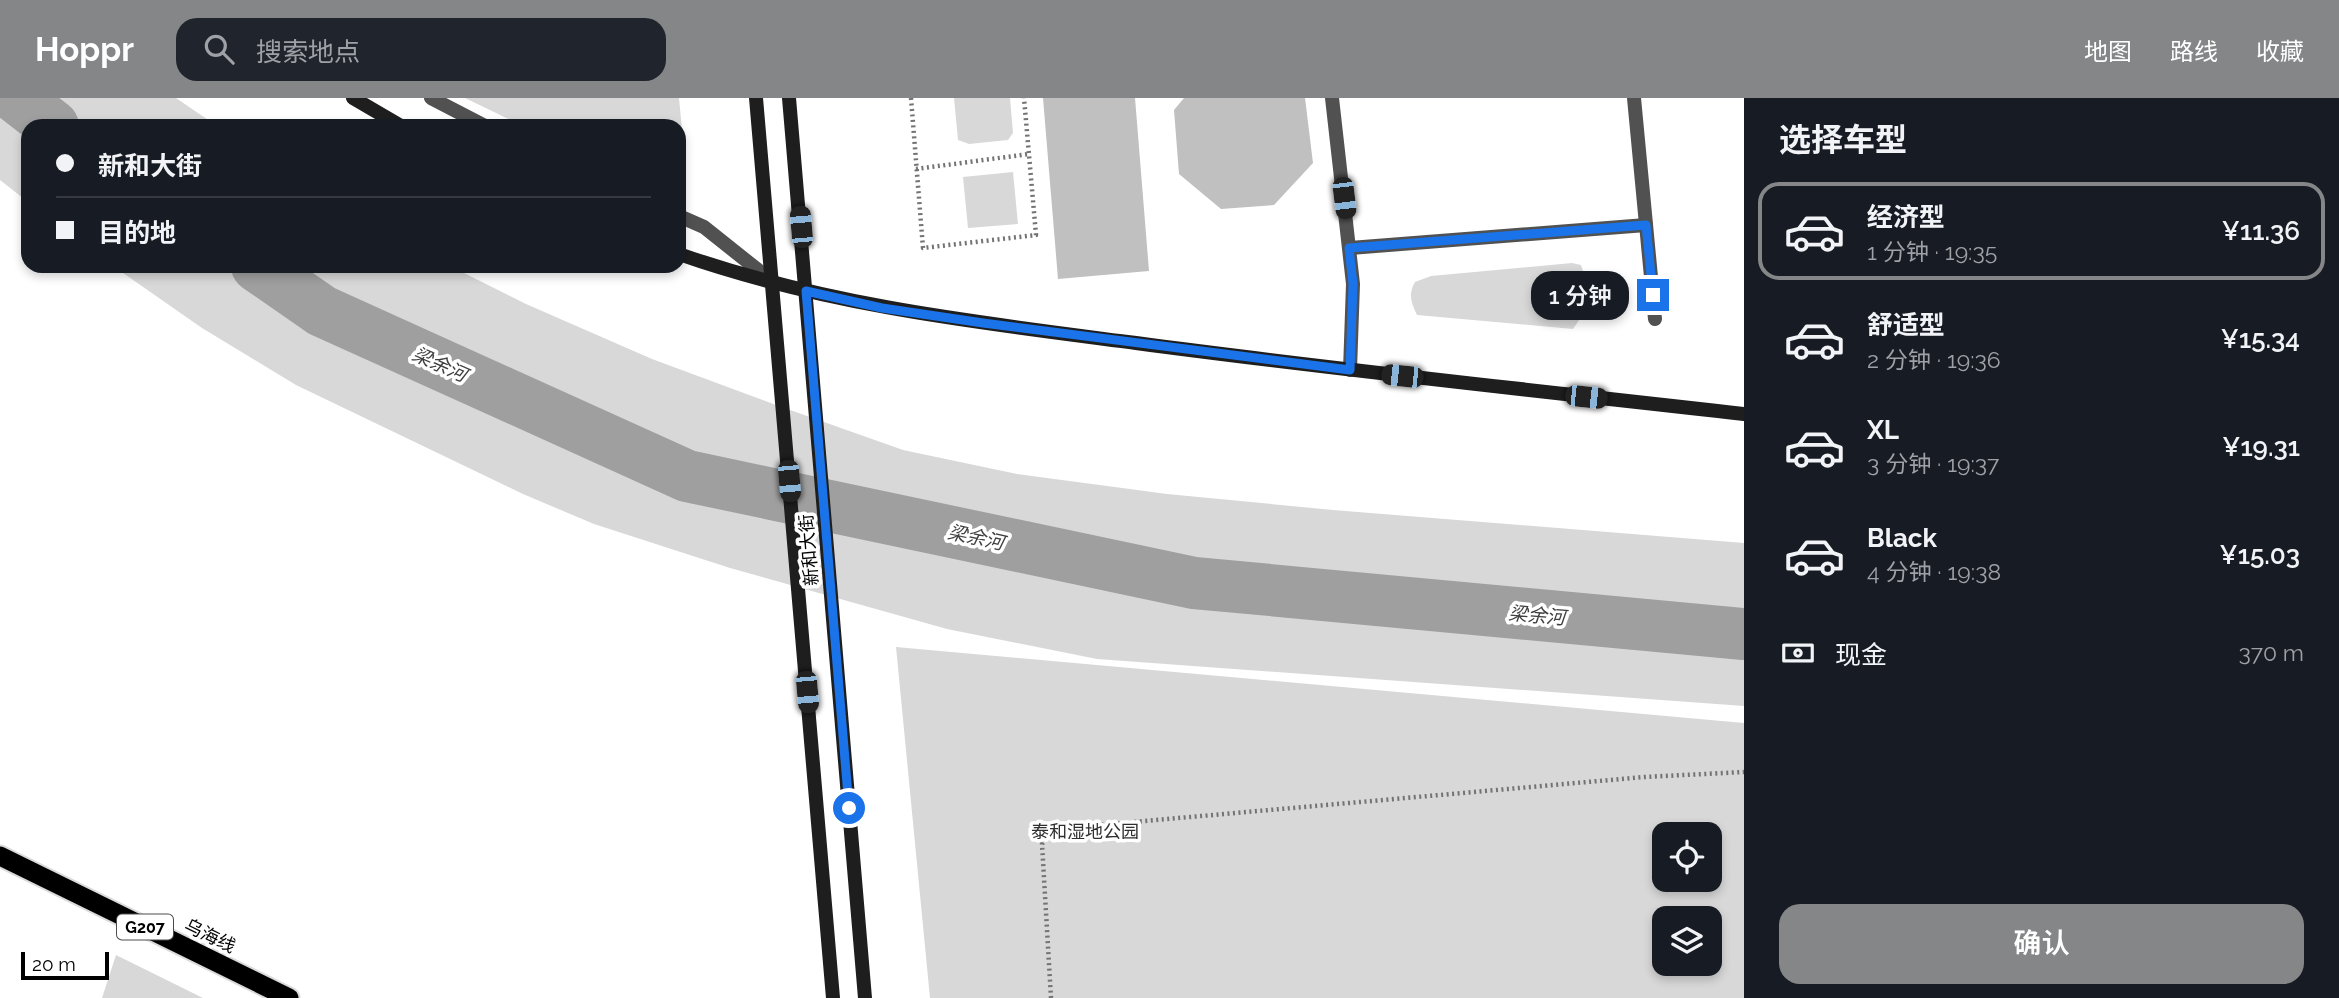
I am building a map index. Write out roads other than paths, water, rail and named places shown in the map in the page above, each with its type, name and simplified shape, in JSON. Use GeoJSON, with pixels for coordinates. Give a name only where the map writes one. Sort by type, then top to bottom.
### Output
{"type":"FeatureCollection","features":[{"type":"Feature","properties":{"kind":"highway","name":"乌海线"},"geometry":{"type":"LineString","coordinates":[[0,856],[289,998]]}},
{"type":"Feature","properties":{"kind":"main road"},"geometry":{"type":"LineString","coordinates":[[353,98],[389,119]]}},
{"type":"Feature","properties":{"kind":"main road","name":"新和大街"},"geometry":{"type":"LineString","coordinates":[[757,98],[833,998]]}},
{"type":"Feature","properties":{"kind":"main road","name":"新和大街"},"geometry":{"type":"LineString","coordinates":[[789,98],[865,998]]}},
{"type":"Feature","properties":{"kind":"main road"},"geometry":{"type":"LineString","coordinates":[[686,256],[806,291],[882,308],[1350,370],[1744,414]]}},
{"type":"Feature","properties":{"kind":"street"},"geometry":{"type":"LineString","coordinates":[[431,98],[472,119]]}},
{"type":"Feature","properties":{"kind":"street"},"geometry":{"type":"LineString","coordinates":[[1332,98],[1353,284],[1350,370]]}},
{"type":"Feature","properties":{"kind":"street"},"geometry":{"type":"LineString","coordinates":[[1634,98],[1655,319]]}},
{"type":"Feature","properties":{"kind":"street"},"geometry":{"type":"LineString","coordinates":[[686,219],[704,227],[773,282]]}},
{"type":"Feature","properties":{"kind":"street"},"geometry":{"type":"LineString","coordinates":[[1349,248],[1646,225]]}},
{"type":"Feature","properties":{"kind":"waterway","name":"梁余河"},"geometry":{"type":"LineString","coordinates":[[17,98],[44,119]]}},
{"type":"Feature","properties":{"kind":"waterway","name":"梁余河"},"geometry":{"type":"LineString","coordinates":[[267,273],[322,311],[687,476],[1194,583],[1744,634]]}},
{"type":"Feature","properties":{"kind":"park label","name":"泰和湿地公园"},"geometry":{"type":"Point","coordinates":[1085,832]}}]}
